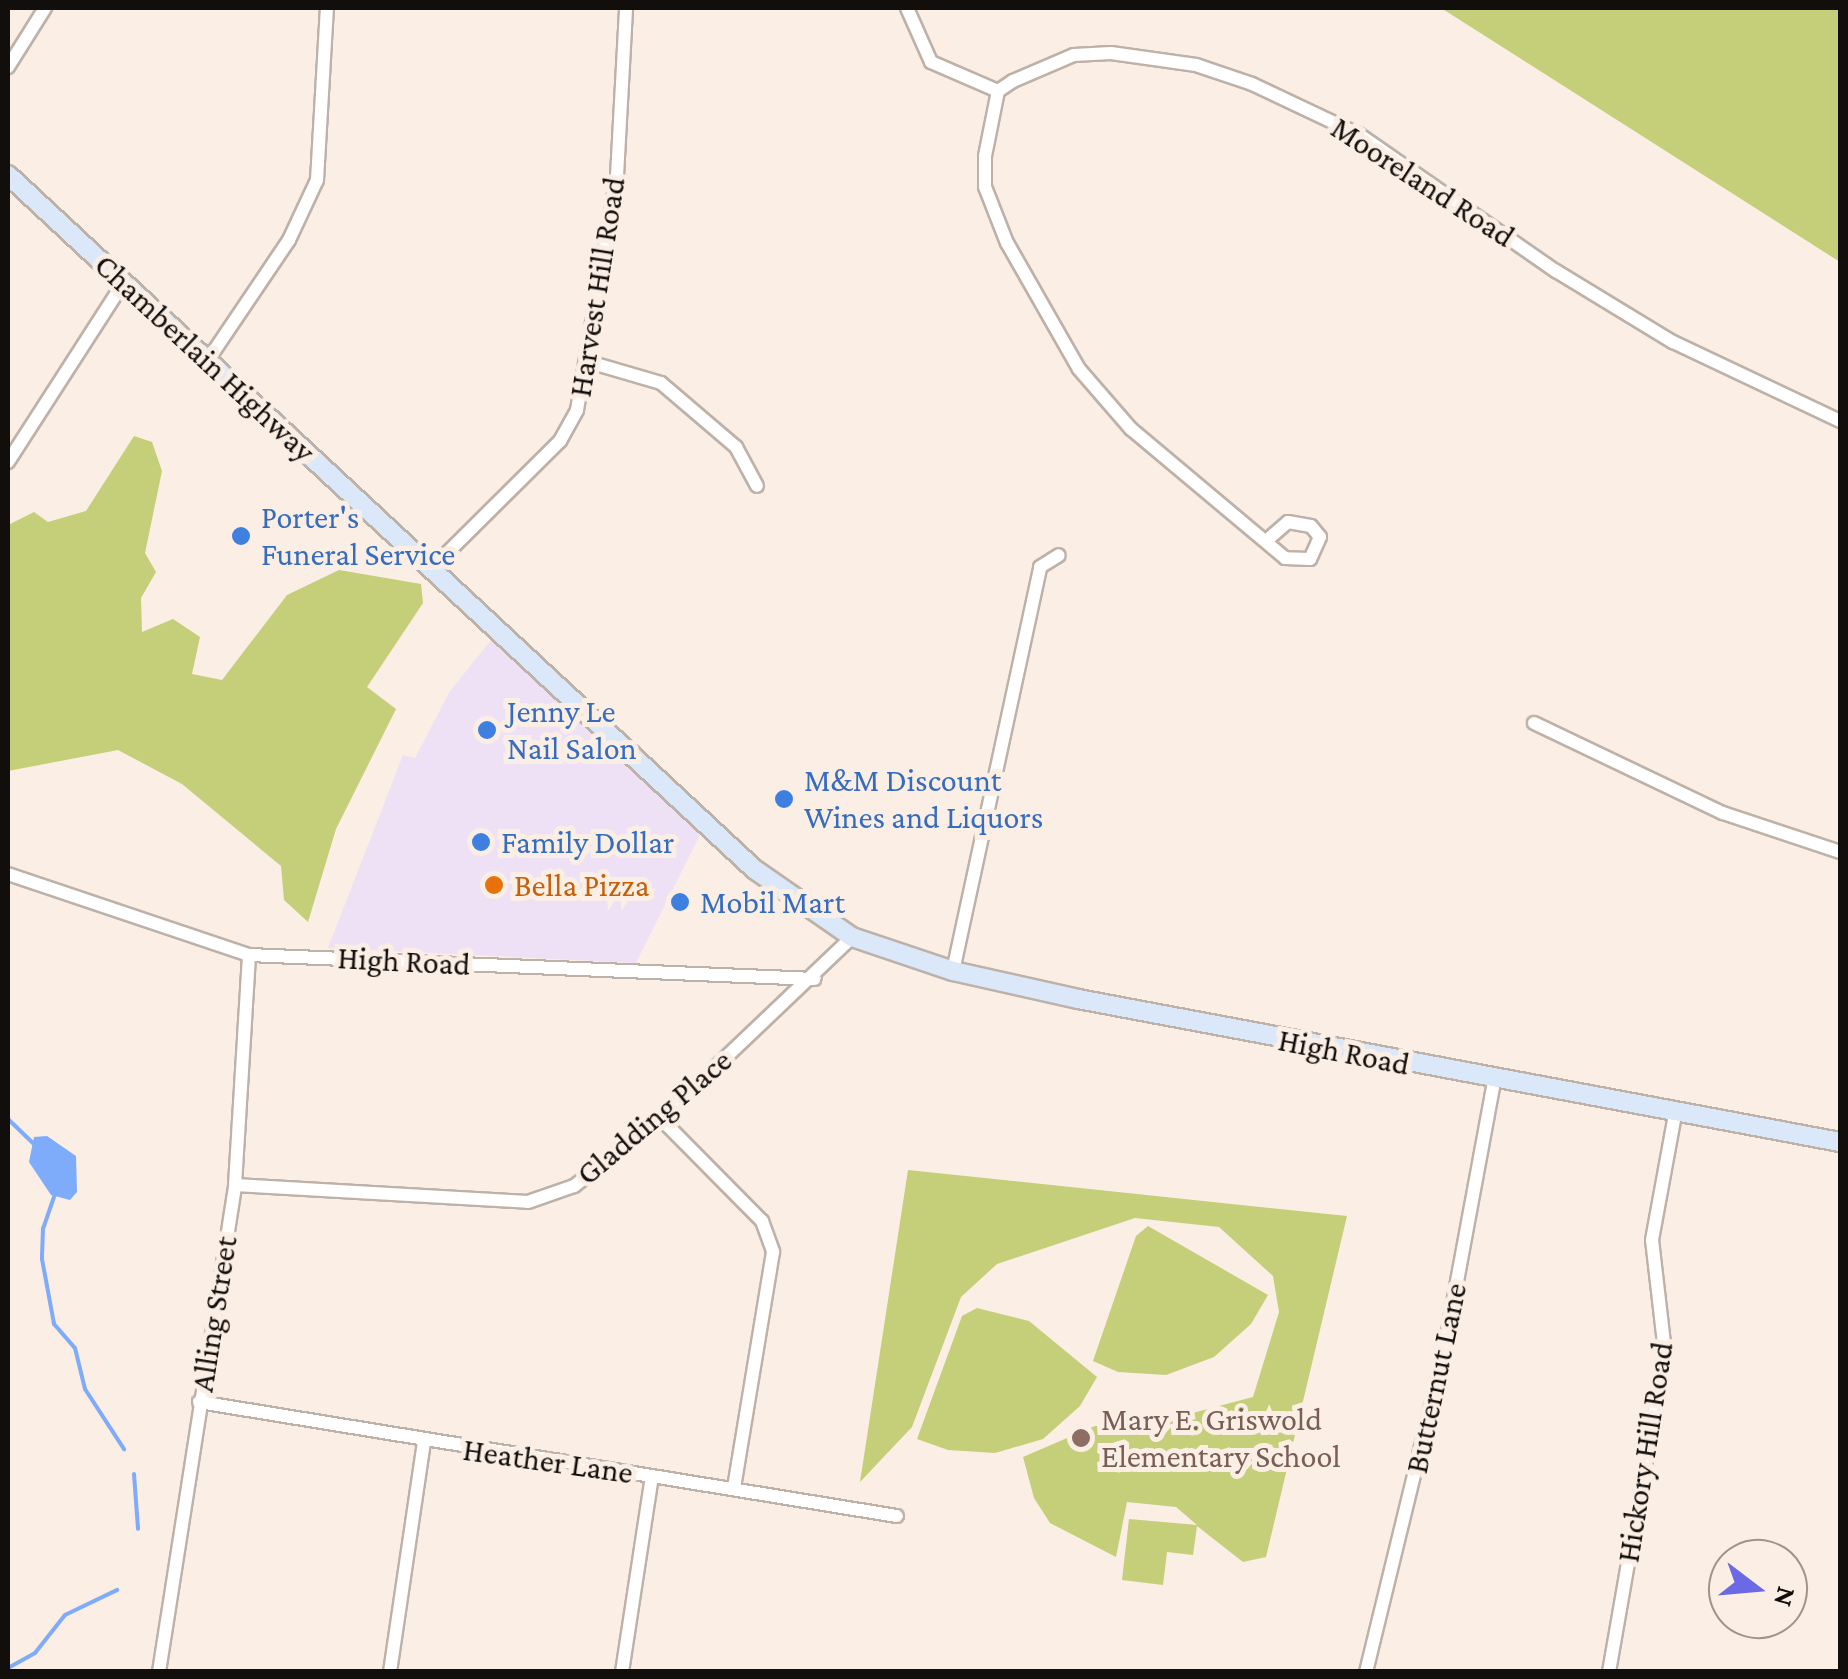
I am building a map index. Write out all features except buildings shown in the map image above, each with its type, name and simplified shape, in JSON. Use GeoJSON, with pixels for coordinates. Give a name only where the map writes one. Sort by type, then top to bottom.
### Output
{"type":"FeatureCollection","features":[{"type":"Feature","properties":{"kind":"main road","name":"Chamberlain Highway"},"geometry":{"type":"LineString","coordinates":[[8,175],[768,881],[852,937]]}},
{"type":"Feature","properties":{"kind":"main road","name":"High Road"},"geometry":{"type":"LineString","coordinates":[[852,937],[953,970],[1494,1082],[1840,1142]]}},
{"type":"Feature","properties":{"kind":"street"},"geometry":{"type":"LineString","coordinates":[[8,67],[45,8]]}},
{"type":"Feature","properties":{"kind":"street"},"geometry":{"type":"LineString","coordinates":[[208,360],[289,240],[317,180],[327,8]]}},
{"type":"Feature","properties":{"kind":"street","name":"Harvest Hill Road"},"geometry":{"type":"LineString","coordinates":[[431,569],[560,441],[577,410],[589,362],[617,176],[626,8]]}},
{"type":"Feature","properties":{"kind":"street"},"geometry":{"type":"LineString","coordinates":[[908,8],[931,62],[998,91],[985,188],[1007,243],[1078,369],[1131,428],[1266,541]]}},
{"type":"Feature","properties":{"kind":"street","name":"Mooreland Road"},"geometry":{"type":"LineString","coordinates":[[998,91],[1074,55],[1112,53],[1196,65],[1252,84],[1360,135],[1556,271],[1673,342],[1840,420]]}},
{"type":"Feature","properties":{"kind":"street"},"geometry":{"type":"LineString","coordinates":[[8,462],[124,282]]}},
{"type":"Feature","properties":{"kind":"street"},"geometry":{"type":"LineString","coordinates":[[589,362],[661,384],[736,447],[757,486]]}},
{"type":"Feature","properties":{"kind":"street"},"geometry":{"type":"LineString","coordinates":[[953,970],[1040,567],[1059,555]]}},
{"type":"Feature","properties":{"kind":"street"},"geometry":{"type":"LineString","coordinates":[[1534,723],[1723,813],[1840,850]]}},
{"type":"Feature","properties":{"kind":"street","name":"High Road"},"geometry":{"type":"LineString","coordinates":[[8,874],[250,955],[814,979]]}},
{"type":"Feature","properties":{"kind":"street","name":"Gladding Place"},"geometry":{"type":"LineString","coordinates":[[235,1185],[528,1202],[574,1186],[661,1119],[814,979],[852,937]]}},
{"type":"Feature","properties":{"kind":"street","name":"Alling Street"},"geometry":{"type":"LineString","coordinates":[[159,1672],[235,1185],[250,955]]}},
{"type":"Feature","properties":{"kind":"street","name":"Butternut Lane"},"geometry":{"type":"LineString","coordinates":[[1366,1672],[1444,1357],[1494,1082]]}},
{"type":"Feature","properties":{"kind":"street","name":"Hickory Hill Road"},"geometry":{"type":"LineString","coordinates":[[1609,1672],[1665,1352],[1652,1240],[1674,1115]]}},
{"type":"Feature","properties":{"kind":"street"},"geometry":{"type":"LineString","coordinates":[[661,1119],[762,1221],[773,1252],[734,1488]]}},
{"type":"Feature","properties":{"kind":"street","name":"Heather Lane"},"geometry":{"type":"LineString","coordinates":[[199,1402],[424,1443],[897,1516]]}},
{"type":"Feature","properties":{"kind":"street"},"geometry":{"type":"LineString","coordinates":[[390,1672],[424,1443]]}},
{"type":"Feature","properties":{"kind":"street"},"geometry":{"type":"LineString","coordinates":[[622,1672],[652,1476]]}},
{"type":"Feature","properties":{"kind":"shaded area"},"geometry":{"type":"Polygon","coordinates":[[[493,638],[702,831],[636,963],[328,948],[403,755],[415,758],[450,691],[493,638]]]}},
{"type":"Feature","properties":{"kind":"green space"},"geometry":{"type":"Polygon","coordinates":[[[1441,8],[1840,8],[1840,262],[1441,8]]]}},
{"type":"Feature","properties":{"kind":"green space"},"geometry":{"type":"Polygon","coordinates":[[[134,436],[152,442],[162,471],[145,553],[156,572],[141,598],[142,632],[173,619],[200,637],[192,674],[222,680],[287,595],[339,570],[421,584],[423,603],[367,687],[396,709],[336,829],[308,922],[284,900],[281,866],[182,784],[118,750],[8,771],[8,525],[34,512],[48,522],[86,511],[134,436]]]}},
{"type":"Feature","properties":{"kind":"green space"},"geometry":{"type":"Polygon","coordinates":[[[908,1170],[1347,1216],[1266,1557],[1243,1562],[1197,1526],[1193,1555],[1167,1552],[1163,1585],[1122,1580],[1129,1519],[1197,1525],[1176,1507],[1127,1502],[1116,1557],[1050,1523],[1034,1498],[1023,1457],[1095,1426],[1151,1424],[1253,1397],[1279,1312],[1273,1276],[1219,1227],[1135,1218],[997,1264],[961,1297],[912,1427],[860,1482],[908,1170]]]}},
{"type":"Feature","properties":{"kind":"green space"},"geometry":{"type":"Polygon","coordinates":[[[1148,1226],[1268,1295],[1251,1324],[1214,1357],[1166,1375],[1118,1372],[1093,1361],[1136,1236],[1148,1226]]]}},
{"type":"Feature","properties":{"kind":"green space"},"geometry":{"type":"Polygon","coordinates":[[[977,1308],[1029,1321],[1097,1377],[1080,1406],[1043,1439],[995,1453],[948,1450],[917,1439],[962,1316],[977,1308]]]}},
{"type":"Feature","properties":{"kind":"water"},"geometry":{"type":"Polygon","coordinates":[[[47,1136],[76,1156],[77,1192],[70,1200],[51,1195],[29,1162],[34,1137],[47,1136]]]}},
{"type":"Feature","properties":{"kind":"waterway"},"geometry":{"type":"LineString","coordinates":[[8,1119],[34,1144]]}},
{"type":"Feature","properties":{"kind":"waterway"},"geometry":{"type":"LineString","coordinates":[[55,1194],[43,1228],[42,1259],[54,1324],[75,1348],[85,1389],[124,1449]]}},
{"type":"Feature","properties":{"kind":"waterway"},"geometry":{"type":"LineString","coordinates":[[134,1474],[138,1529]]}},
{"type":"Feature","properties":{"kind":"waterway"},"geometry":{"type":"LineString","coordinates":[[8,1668],[35,1653],[65,1615],[117,1590]]}},
{"type":"Feature","properties":{"kind":"place","name":"Porter's Funeral Service"},"geometry":{"type":"Point","coordinates":[241,536]}},
{"type":"Feature","properties":{"kind":"place","name":"Jenny Le Nail Salon"},"geometry":{"type":"Point","coordinates":[487,730]}},
{"type":"Feature","properties":{"kind":"place","name":"M&M Discount Wines and Liquors"},"geometry":{"type":"Point","coordinates":[784,799]}},
{"type":"Feature","properties":{"kind":"place","name":"Family Dollar"},"geometry":{"type":"Point","coordinates":[481,842]}},
{"type":"Feature","properties":{"kind":"place","name":"Bella Pizza"},"geometry":{"type":"Point","coordinates":[494,885]}},
{"type":"Feature","properties":{"kind":"place","name":"Mobil Mart"},"geometry":{"type":"Point","coordinates":[680,902]}},
{"type":"Feature","properties":{"kind":"place","name":"Mary E. Griswold Elementary School"},"geometry":{"type":"Point","coordinates":[1081,1438]}}]}
